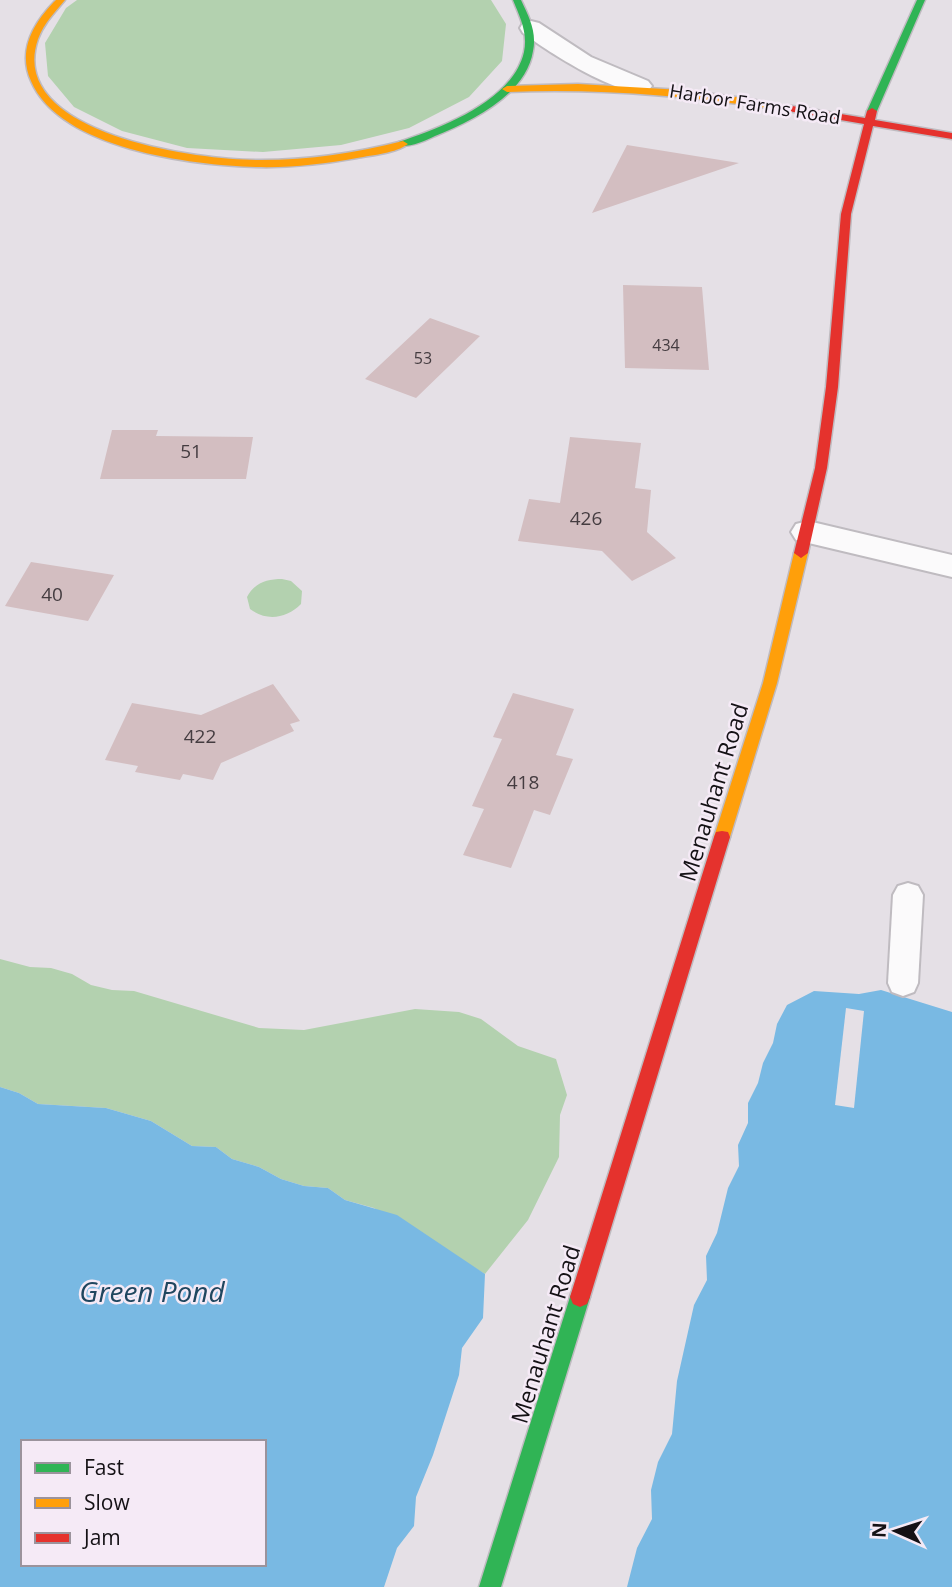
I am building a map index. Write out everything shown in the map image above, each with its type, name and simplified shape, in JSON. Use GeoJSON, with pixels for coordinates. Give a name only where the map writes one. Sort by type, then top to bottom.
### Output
{"type":"FeatureCollection","features":[{"type":"Feature","properties":{"kind":"main road"},"geometry":{"type":"LineString","coordinates":[[61,0],[41,22],[33,38],[29,63],[38,88],[60,111],[93,132],[121,143],[172,156],[208,161],[268,164],[328,159],[403,144],[450,127],[488,105],[507,89],[528,58],[531,28]]}},
{"type":"Feature","properties":{"kind":"main road","name":"Harbor Farms Road"},"geometry":{"type":"LineString","coordinates":[[517,0],[531,28]]}},
{"type":"Feature","properties":{"kind":"main road","name":"Menauhant Road"},"geometry":{"type":"LineString","coordinates":[[490,1587],[770,683],[808,532],[821,468],[832,387],[846,215],[869,122],[890,64],[921,0]]}},
{"type":"Feature","properties":{"kind":"main road","name":"Harbor Farms Road"},"geometry":{"type":"LineString","coordinates":[[507,89],[552,84],[640,86],[952,136]]}},
{"type":"Feature","properties":{"kind":"street","name":"Harbor Farms Road"},"geometry":{"type":"LineString","coordinates":[[531,28],[558,50],[600,72],[640,86]]}},
{"type":"Feature","properties":{"kind":"street"},"geometry":{"type":"LineString","coordinates":[[808,532],[952,565]]}},
{"type":"Feature","properties":{"kind":"lane"},"geometry":{"type":"LineString","coordinates":[[903,983],[908,895]]}},
{"type":"Feature","properties":{"kind":"green space"},"geometry":{"type":"Polygon","coordinates":[[[77,0],[491,0],[506,24],[502,61],[469,97],[409,128],[341,145],[263,152],[187,148],[122,131],[74,107],[48,76],[45,43],[66,8],[77,0]]]}},
{"type":"Feature","properties":{"kind":"green space"},"geometry":{"type":"Polygon","coordinates":[[[266,581],[291,581],[302,591],[301,604],[290,613],[277,617],[263,616],[250,609],[247,597],[253,588],[266,581]]]}},
{"type":"Feature","properties":{"kind":"green space"},"geometry":{"type":"Polygon","coordinates":[[[0,959],[30,967],[51,968],[72,974],[91,985],[134,991],[259,1028],[304,1030],[415,1009],[459,1012],[481,1019],[518,1046],[556,1059],[567,1095],[560,1115],[559,1157],[528,1220],[485,1274],[374,1208],[345,1200],[328,1188],[304,1186],[281,1179],[259,1167],[232,1159],[216,1147],[192,1146],[151,1121],[106,1108],[38,1104],[19,1093],[0,1087],[0,959]]]}},
{"type":"Feature","properties":{"kind":"water"},"geometry":{"type":"Polygon","coordinates":[[[881,990],[952,1012],[952,1587],[627,1587],[637,1548],[652,1519],[651,1490],[658,1462],[672,1434],[677,1381],[694,1305],[707,1280],[706,1256],[717,1233],[728,1188],[739,1166],[738,1145],[748,1123],[748,1103],[773,1043],[777,1024],[787,1005],[814,991],[859,994],[881,990]]]}},
{"type":"Feature","properties":{"kind":"water","name":"Green Pond"},"geometry":{"type":"Polygon","coordinates":[[[0,1087],[19,1093],[38,1104],[106,1108],[151,1121],[192,1146],[216,1147],[232,1159],[259,1167],[281,1179],[304,1186],[328,1188],[345,1200],[397,1215],[485,1274],[483,1318],[462,1348],[459,1375],[416,1497],[414,1526],[397,1548],[384,1587],[0,1587],[0,1087]]]}},
{"type":"Feature","properties":{"kind":"pier"},"geometry":{"type":"Polygon","coordinates":[[[846,1008],[864,1011],[854,1108],[835,1105],[846,1008]]]}},
{"type":"Feature","properties":{"kind":"building"},"geometry":{"type":"Polygon","coordinates":[[[627,145],[739,163],[592,213],[627,145]]]}},
{"type":"Feature","properties":{"kind":"building"},"geometry":{"type":"Polygon","coordinates":[[[623,285],[702,287],[709,370],[625,368],[623,285]]]}},
{"type":"Feature","properties":{"kind":"building"},"geometry":{"type":"Polygon","coordinates":[[[430,318],[480,336],[416,398],[365,379],[430,318]]]}},
{"type":"Feature","properties":{"kind":"building"},"geometry":{"type":"Polygon","coordinates":[[[112,430],[158,430],[156,436],[253,437],[246,479],[100,479],[112,430]]]}},
{"type":"Feature","properties":{"kind":"building"},"geometry":{"type":"Polygon","coordinates":[[[570,437],[641,443],[635,488],[651,490],[647,532],[676,558],[632,581],[602,551],[518,541],[529,499],[560,503],[570,437]]]}},
{"type":"Feature","properties":{"kind":"building"},"geometry":{"type":"Polygon","coordinates":[[[31,562],[114,575],[88,621],[5,606],[31,562]]]}},
{"type":"Feature","properties":{"kind":"building"},"geometry":{"type":"Polygon","coordinates":[[[273,684],[300,721],[290,724],[294,731],[221,763],[213,780],[183,774],[180,780],[135,772],[138,766],[105,760],[132,703],[201,715],[273,684]]]}},
{"type":"Feature","properties":{"kind":"building"},"geometry":{"type":"Polygon","coordinates":[[[513,693],[574,709],[556,755],[573,759],[550,815],[534,810],[511,868],[463,855],[484,809],[472,806],[502,739],[493,737],[513,693]]]}},
{"type":"Feature","properties":{"kind":"traffic: fast"},"geometry":{"type":"LineString","coordinates":[[403,144],[453,125],[479,111],[501,94],[519,74],[529,52],[529,27],[517,0]]}},
{"type":"Feature","properties":{"kind":"traffic: fast"},"geometry":{"type":"LineString","coordinates":[[872,111],[921,0]]}},
{"type":"Feature","properties":{"kind":"traffic: fast"},"geometry":{"type":"LineString","coordinates":[[490,1587],[580,1297]]}},
{"type":"Feature","properties":{"kind":"traffic: slow"},"geometry":{"type":"LineString","coordinates":[[61,0],[34,36],[31,69],[48,102],[68,118],[90,130],[149,150],[221,162],[258,164],[332,159],[403,144]]}},
{"type":"Feature","properties":{"kind":"traffic: slow"},"geometry":{"type":"LineString","coordinates":[[507,89],[578,87],[647,90],[786,108]]}},
{"type":"Feature","properties":{"kind":"traffic: slow"},"geometry":{"type":"LineString","coordinates":[[722,837],[770,683],[801,553]]}},
{"type":"Feature","properties":{"kind":"traffic: jam"},"geometry":{"type":"LineString","coordinates":[[786,108],[952,136]]}},
{"type":"Feature","properties":{"kind":"traffic: jam"},"geometry":{"type":"LineString","coordinates":[[801,553],[821,468],[832,387],[846,214],[872,111]]}},
{"type":"Feature","properties":{"kind":"traffic: jam"},"geometry":{"type":"LineString","coordinates":[[580,1297],[722,837]]}}]}
